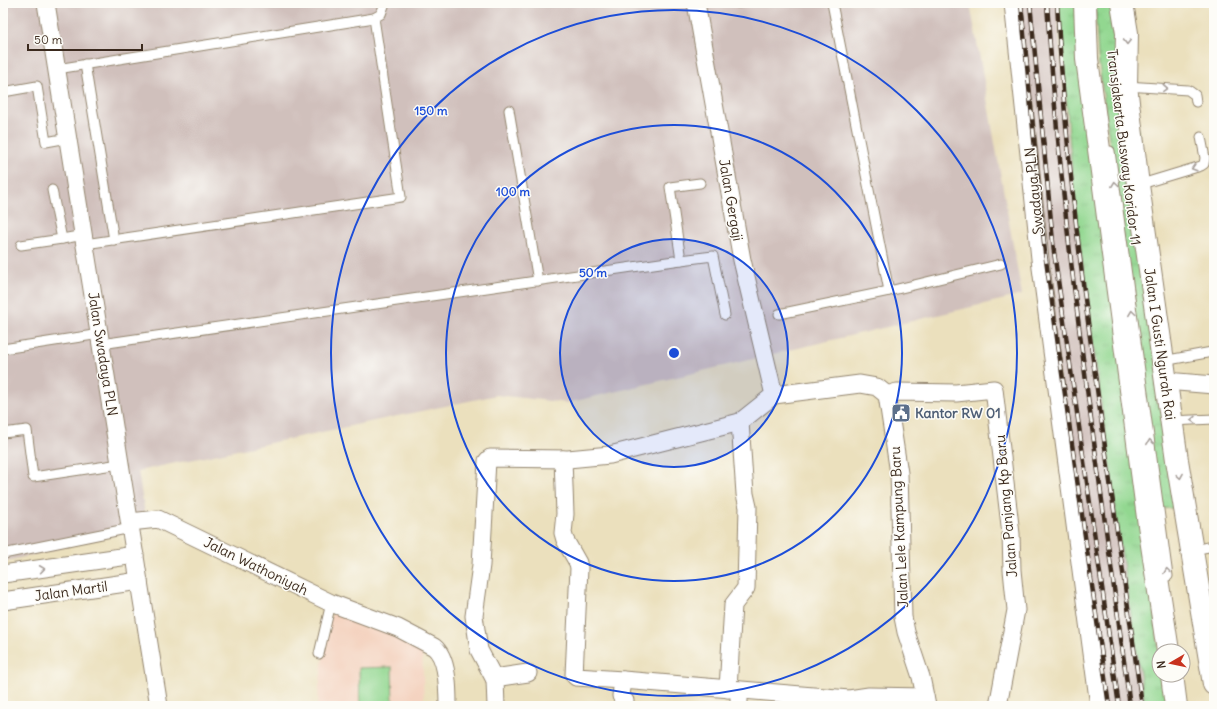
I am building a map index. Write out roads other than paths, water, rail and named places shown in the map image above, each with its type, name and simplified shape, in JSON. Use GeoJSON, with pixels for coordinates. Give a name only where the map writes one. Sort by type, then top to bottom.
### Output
{"type":"FeatureCollection","features":[{"type":"Feature","properties":{"kind":"main road"},"geometry":{"type":"LineString","coordinates":[[1084,3],[1087,59],[1149,526],[1173,643]]}},
{"type":"Feature","properties":{"kind":"main road","name":"Jalan I Gusti Ngurah Rai"},"geometry":{"type":"LineString","coordinates":[[1122,3],[1127,33],[1126,86],[1138,185],[1171,421],[1192,550],[1210,635],[1213,671]]}},
{"type":"Feature","properties":{"kind":"main road"},"geometry":{"type":"LineString","coordinates":[[1173,683],[1176,706]]}},
{"type":"Feature","properties":{"kind":"street","name":"Jalan Swadaya PLN"},"geometry":{"type":"LineString","coordinates":[[46,3],[159,706]]}},
{"type":"Feature","properties":{"kind":"street","name":"Jalan Gergaji"},"geometry":{"type":"LineString","coordinates":[[696,3],[742,260],[774,395]]}},
{"type":"Feature","properties":{"kind":"street","name":"Swadaya PLN"},"geometry":{"type":"LineString","coordinates":[[1013,3],[1041,268],[1099,706]]}},
{"type":"Feature","properties":{"kind":"street"},"geometry":{"type":"LineString","coordinates":[[1165,371],[1214,385]]}},
{"type":"Feature","properties":{"kind":"street"},"geometry":{"type":"LineString","coordinates":[[496,706],[494,678],[479,650],[474,616],[481,565],[485,463],[490,458],[563,459],[610,455],[740,422],[774,395],[860,384],[877,387],[887,395]]}},
{"type":"Feature","properties":{"kind":"street","name":"Jalan Panjang Kp Baru"},"geometry":{"type":"LineString","coordinates":[[887,395],[897,392],[956,393],[994,389],[1011,534],[1012,570],[1016,610],[998,706]]}},
{"type":"Feature","properties":{"kind":"street","name":"Jalan Lele Kampung Baru"},"geometry":{"type":"LineString","coordinates":[[563,459],[565,514],[563,533],[579,568],[574,675],[576,678],[623,680],[735,695],[826,702],[869,696],[926,701],[921,677],[906,632],[903,617],[899,473],[887,395]]}},
{"type":"Feature","properties":{"kind":"street"},"geometry":{"type":"LineString","coordinates":[[735,695],[733,605],[746,588],[748,507],[745,494],[740,422]]}},
{"type":"Feature","properties":{"kind":"street","name":"Jalan Wathoniyah"},"geometry":{"type":"LineString","coordinates":[[130,525],[158,519],[331,603],[398,628],[438,650],[448,685],[448,706]]}},
{"type":"Feature","properties":{"kind":"street","name":"Jalan Martil"},"geometry":{"type":"LineString","coordinates":[[3,574],[135,555]]}},
{"type":"Feature","properties":{"kind":"street","name":"Jalan Martil"},"geometry":{"type":"LineString","coordinates":[[3,601],[139,581]]}},
{"type":"Feature","properties":{"kind":"street"},"geometry":{"type":"LineString","coordinates":[[494,678],[528,673]]}},
{"type":"Feature","properties":{"kind":"street"},"geometry":{"type":"LineString","coordinates":[[623,680],[621,696],[624,700],[624,706]]}},
{"type":"Feature","properties":{"kind":"lane"},"geometry":{"type":"LineString","coordinates":[[57,69],[374,18],[381,14],[386,3]]}},
{"type":"Feature","properties":{"kind":"lane"},"geometry":{"type":"LineString","coordinates":[[832,3],[889,291]]}},
{"type":"Feature","properties":{"kind":"lane"},"geometry":{"type":"LineString","coordinates":[[21,245],[62,239],[114,240],[401,197],[374,18]]}},
{"type":"Feature","properties":{"kind":"lane"},"geometry":{"type":"LineString","coordinates":[[85,64],[114,240]]}},
{"type":"Feature","properties":{"kind":"lane"},"geometry":{"type":"LineString","coordinates":[[3,92],[37,86],[46,142],[68,138]]}},
{"type":"Feature","properties":{"kind":"lane"},"geometry":{"type":"LineString","coordinates":[[1126,86],[1188,90],[1195,94],[1196,102]]}},
{"type":"Feature","properties":{"kind":"lane"},"geometry":{"type":"LineString","coordinates":[[509,110],[538,281]]}},
{"type":"Feature","properties":{"kind":"lane"},"geometry":{"type":"LineString","coordinates":[[1138,185],[1204,164],[1205,158],[1201,137]]}},
{"type":"Feature","properties":{"kind":"lane","name":"Transjakarta Busway Koridor 11"},"geometry":{"type":"LineString","coordinates":[[1109,140],[1169,588]]}},
{"type":"Feature","properties":{"kind":"lane"},"geometry":{"type":"LineString","coordinates":[[681,260],[670,187],[700,183]]}},
{"type":"Feature","properties":{"kind":"lane"},"geometry":{"type":"LineString","coordinates":[[52,190],[62,239]]}},
{"type":"Feature","properties":{"kind":"lane"},"geometry":{"type":"LineString","coordinates":[[3,350],[100,339],[538,281],[713,256],[724,314]]}},
{"type":"Feature","properties":{"kind":"lane"},"geometry":{"type":"LineString","coordinates":[[779,314],[889,291],[1001,264]]}},
{"type":"Feature","properties":{"kind":"lane"},"geometry":{"type":"LineString","coordinates":[[1165,371],[1212,352]]}},
{"type":"Feature","properties":{"kind":"lane"},"geometry":{"type":"LineString","coordinates":[[1171,421],[1214,419]]}},
{"type":"Feature","properties":{"kind":"lane"},"geometry":{"type":"LineString","coordinates":[[3,433],[27,430],[34,477],[120,464]]}},
{"type":"Feature","properties":{"kind":"lane"},"geometry":{"type":"LineString","coordinates":[[3,554],[130,525]]}},
{"type":"Feature","properties":{"kind":"lane"},"geometry":{"type":"LineString","coordinates":[[1192,550],[1214,546]]}},
{"type":"Feature","properties":{"kind":"lane"},"geometry":{"type":"LineString","coordinates":[[320,654],[331,603]]}},
{"type":"Feature","properties":{"kind":"lane"},"geometry":{"type":"LineString","coordinates":[[1182,683],[1185,706]]}},
{"type":"Feature","properties":{"kind":"railway"},"geometry":{"type":"LineString","coordinates":[[1021,3],[1045,253],[1109,706]]}},
{"type":"Feature","properties":{"kind":"railway"},"geometry":{"type":"LineString","coordinates":[[1030,3],[1054,252],[1119,706]]}},
{"type":"Feature","properties":{"kind":"railway"},"geometry":{"type":"LineString","coordinates":[[1047,3],[1062,179],[1082,355],[1130,706]]}},
{"type":"Feature","properties":{"kind":"railway"},"geometry":{"type":"LineString","coordinates":[[1057,3],[1071,180],[1081,268],[1104,443],[1142,706]]}},
{"type":"Feature","properties":{"kind":"place","name":"Kantor RW 01"},"geometry":{"type":"Point","coordinates":[901,413]}}]}
